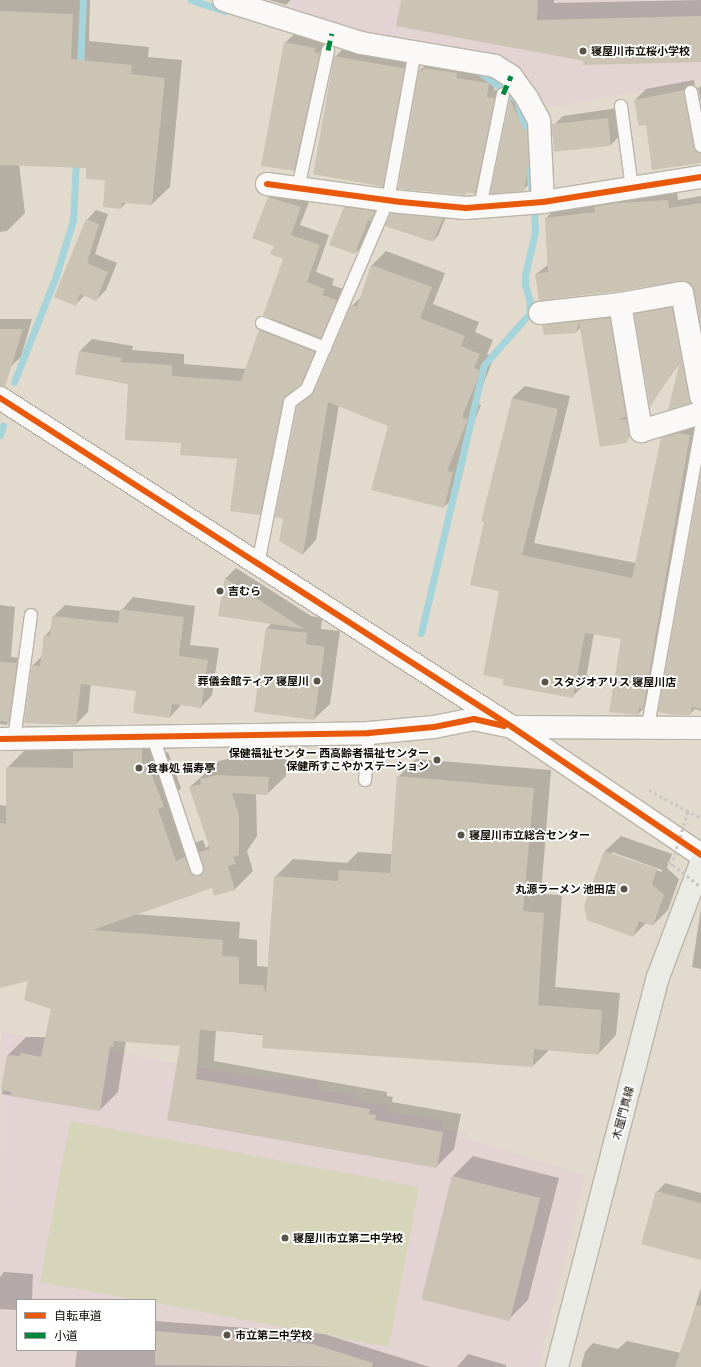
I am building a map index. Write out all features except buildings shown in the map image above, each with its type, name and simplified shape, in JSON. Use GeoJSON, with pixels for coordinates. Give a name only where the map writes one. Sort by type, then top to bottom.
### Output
{"type":"FeatureCollection","features":[{"type":"Feature","properties":{"kind":"main road","name":"木屋門真線"},"geometry":{"type":"LineString","coordinates":[[557,1367],[658,977],[701,863]]}},
{"type":"Feature","properties":{"kind":"street"},"geometry":{"type":"LineString","coordinates":[[224,0],[414,60],[495,66],[511,76],[527,98],[539,121],[543,202]]}},
{"type":"Feature","properties":{"kind":"street"},"geometry":{"type":"LineString","coordinates":[[267,184],[388,200],[480,207],[543,202],[701,177]]}},
{"type":"Feature","properties":{"kind":"street"},"geometry":{"type":"LineString","coordinates":[[540,313],[620,304],[682,293],[701,396]]}},
{"type":"Feature","properties":{"kind":"street"},"geometry":{"type":"LineString","coordinates":[[620,304],[641,431],[701,413]]}},
{"type":"Feature","properties":{"kind":"street"},"geometry":{"type":"LineString","coordinates":[[0,398],[512,727],[701,855]]}},
{"type":"Feature","properties":{"kind":"street"},"geometry":{"type":"LineString","coordinates":[[7,739],[369,733],[434,727],[474,719],[512,727],[648,726],[701,728]]}},
{"type":"Feature","properties":{"kind":"lane"},"geometry":{"type":"LineString","coordinates":[[298,188],[328,50]]}},
{"type":"Feature","properties":{"kind":"lane"},"geometry":{"type":"LineString","coordinates":[[258,564],[290,402],[307,389],[388,200],[414,60]]}},
{"type":"Feature","properties":{"kind":"lane"},"geometry":{"type":"LineString","coordinates":[[691,92],[701,146]]}},
{"type":"Feature","properties":{"kind":"lane"},"geometry":{"type":"LineString","coordinates":[[480,207],[504,94]]}},
{"type":"Feature","properties":{"kind":"lane"},"geometry":{"type":"LineString","coordinates":[[621,106],[632,188]]}},
{"type":"Feature","properties":{"kind":"lane"},"geometry":{"type":"LineString","coordinates":[[262,324],[325,348]]}},
{"type":"Feature","properties":{"kind":"lane"},"geometry":{"type":"LineString","coordinates":[[648,726],[701,428]]}},
{"type":"Feature","properties":{"kind":"lane"},"geometry":{"type":"LineString","coordinates":[[7,739],[31,615]]}},
{"type":"Feature","properties":{"kind":"lane"},"geometry":{"type":"LineString","coordinates":[[365,780],[369,733]]}},
{"type":"Feature","properties":{"kind":"lane"},"geometry":{"type":"LineString","coordinates":[[153,737],[197,869]]}},
{"type":"Feature","properties":{"kind":"path"},"geometry":{"type":"LineString","coordinates":[[648,789],[701,818]]}},
{"type":"Feature","properties":{"kind":"path"},"geometry":{"type":"LineString","coordinates":[[671,866],[688,811]]}},
{"type":"Feature","properties":{"kind":"path"},"geometry":{"type":"LineString","coordinates":[[668,861],[671,866],[701,887]]}},
{"type":"Feature","properties":{"kind":"shaded area","name":"寝屋川市立桜小学校"},"geometry":{"type":"Polygon","coordinates":[[[292,0],[701,0],[701,81],[544,108],[512,67],[374,39],[287,14],[292,0]]]}},
{"type":"Feature","properties":{"kind":"shaded area","name":"寝屋川市立第二中学校"},"geometry":{"type":"Polygon","coordinates":[[[1,1032],[259,1078],[316,1080],[319,1091],[357,1094],[356,1100],[388,1106],[388,1112],[443,1120],[443,1129],[466,1133],[465,1138],[585,1175],[538,1367],[0,1367],[1,1032]]]}},
{"type":"Feature","properties":{"kind":"shaded area"},"geometry":{"type":"Polygon","coordinates":[[[70,1121],[419,1187],[389,1347],[156,1303],[156,1299],[133,1299],[40,1282],[70,1121]]]}},
{"type":"Feature","properties":{"kind":"waterway"},"geometry":{"type":"LineString","coordinates":[[80,68],[83,0]]}},
{"type":"Feature","properties":{"kind":"waterway"},"geometry":{"type":"LineString","coordinates":[[191,0],[225,11]]}},
{"type":"Feature","properties":{"kind":"waterway"},"geometry":{"type":"LineString","coordinates":[[480,72],[517,100],[527,137]]}},
{"type":"Feature","properties":{"kind":"waterway"},"geometry":{"type":"LineString","coordinates":[[528,156],[532,196]]}},
{"type":"Feature","properties":{"kind":"waterway"},"geometry":{"type":"LineString","coordinates":[[14,382],[56,276],[73,220],[76,158]]}},
{"type":"Feature","properties":{"kind":"waterway"},"geometry":{"type":"LineString","coordinates":[[421,633],[484,365],[529,314],[530,302],[525,285],[525,275],[535,232],[534,212]]}},
{"type":"Feature","properties":{"kind":"waterway"},"geometry":{"type":"LineString","coordinates":[[0,435],[3,425]]}},
{"type":"Feature","properties":{"kind":"marked path"},"geometry":{"type":"LineString","coordinates":[[328,50],[332,33]]}},
{"type":"Feature","properties":{"kind":"marked path"},"geometry":{"type":"LineString","coordinates":[[503,94],[511,76]]}},
{"type":"Feature","properties":{"kind":"cycle path"},"geometry":{"type":"LineString","coordinates":[[267,184],[401,202],[466,208],[543,202],[701,177]]}},
{"type":"Feature","properties":{"kind":"cycle path"},"geometry":{"type":"LineString","coordinates":[[0,398],[512,727],[701,855]]}},
{"type":"Feature","properties":{"kind":"cycle path"},"geometry":{"type":"LineString","coordinates":[[0,739],[369,733],[434,727],[474,719],[504,726]]}},
{"type":"Feature","properties":{"kind":"place","name":"寝屋川市立桜小学校"},"geometry":{"type":"Point","coordinates":[583,51]}},
{"type":"Feature","properties":{"kind":"place","name":"吉むら"},"geometry":{"type":"Point","coordinates":[220,591]}},
{"type":"Feature","properties":{"kind":"place","name":"葬儀会館ティア 寝屋川"},"geometry":{"type":"Point","coordinates":[317,681]}},
{"type":"Feature","properties":{"kind":"place","name":"スタジオアリス 寝屋川店"},"geometry":{"type":"Point","coordinates":[545,682]}},
{"type":"Feature","properties":{"kind":"place","name":"保健福祉センター 西高齢者福祉センター 保健所すこやかステーション"},"geometry":{"type":"Point","coordinates":[437,760]}},
{"type":"Feature","properties":{"kind":"place","name":"食事処 福寿亭"},"geometry":{"type":"Point","coordinates":[139,768]}},
{"type":"Feature","properties":{"kind":"place","name":"寝屋川市立総合センター"},"geometry":{"type":"Point","coordinates":[461,835]}},
{"type":"Feature","properties":{"kind":"place","name":"丸源ラーメン 池田店"},"geometry":{"type":"Point","coordinates":[624,889]}},
{"type":"Feature","properties":{"kind":"place","name":"寝屋川市立第二中学校"},"geometry":{"type":"Point","coordinates":[285,1238]}},
{"type":"Feature","properties":{"kind":"place","name":"市立第二中学校"},"geometry":{"type":"Point","coordinates":[227,1335]}}]}
